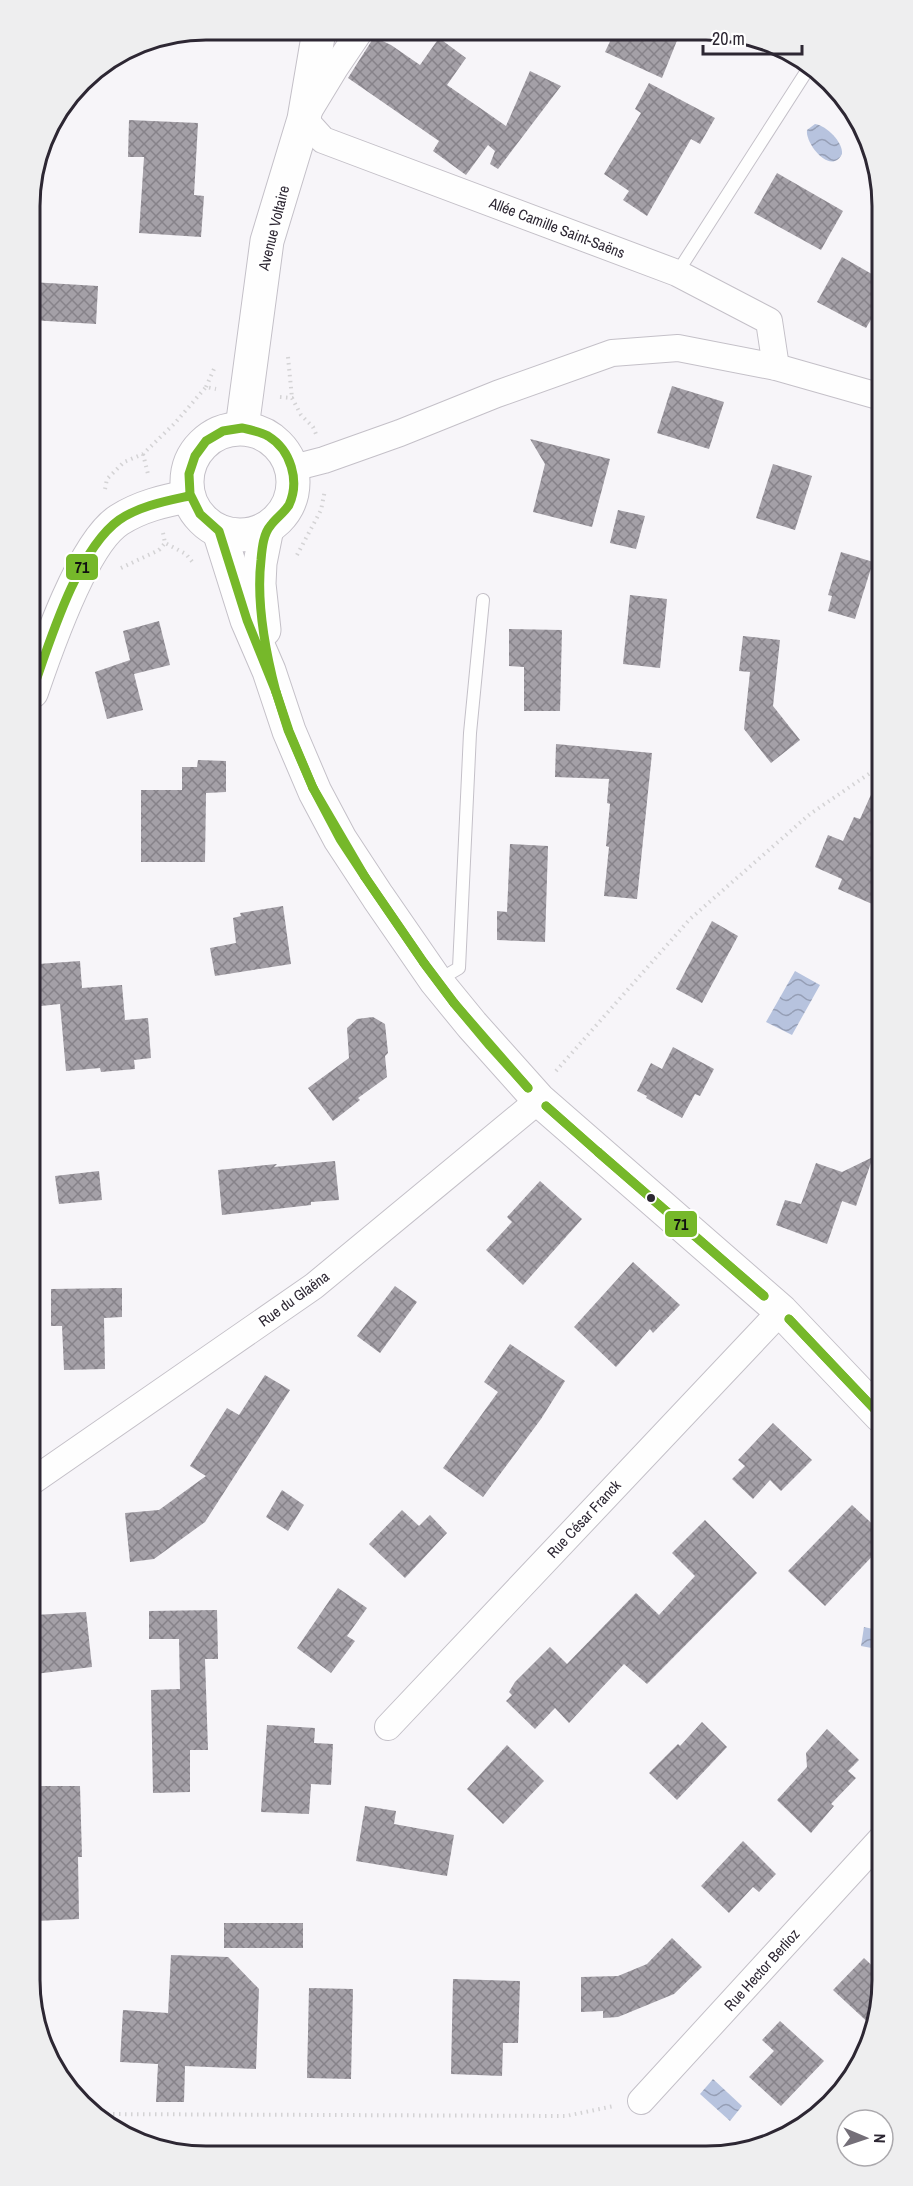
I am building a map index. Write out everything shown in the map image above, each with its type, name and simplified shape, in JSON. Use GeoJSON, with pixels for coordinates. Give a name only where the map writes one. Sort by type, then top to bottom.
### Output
{"type":"FeatureCollection","features":[{"type":"Feature","properties":{"kind":"main road","name":"Avenue Voltaire"},"geometry":{"type":"LineString","coordinates":[[242,428],[267,241],[304,119],[317,41]]}},
{"type":"Feature","properties":{"kind":"main road"},"geometry":{"type":"LineString","coordinates":[[219,531],[243,535],[267,528],[281,517],[290,502],[294,486],[292,468],[285,453],[274,440],[259,431],[242,428],[225,430],[210,437],[198,449],[190,464],[187,480],[189,496],[195,511],[219,531],[259,584],[269,670],[289,731],[315,792],[330,820],[378,897],[436,981],[472,1025],[547,1086],[781,1311],[872,1407]]}},
{"type":"Feature","properties":{"kind":"main road"},"geometry":{"type":"LineString","coordinates":[[245,566],[267,528]]}},
{"type":"Feature","properties":{"kind":"street"},"geometry":{"type":"LineString","coordinates":[[304,119],[353,41]]}},
{"type":"Feature","properties":{"kind":"street","name":"Allée Camille Saint-Saëns"},"geometry":{"type":"LineString","coordinates":[[304,119],[323,140],[677,273],[769,321],[776,367]]}},
{"type":"Feature","properties":{"kind":"street"},"geometry":{"type":"LineString","coordinates":[[292,468],[324,460],[400,434],[497,394],[612,353],[678,348],[776,367],[872,394]]}},
{"type":"Feature","properties":{"kind":"street"},"geometry":{"type":"LineString","coordinates":[[41,667],[55,627],[96,546],[117,522],[139,509],[189,496]]}},
{"type":"Feature","properties":{"kind":"street","name":"Rue du Glaëna"},"geometry":{"type":"LineString","coordinates":[[40,1476],[314,1286],[547,1086]]}},
{"type":"Feature","properties":{"kind":"street","name":"Rue César Franck"},"geometry":{"type":"LineString","coordinates":[[388,1727],[781,1311]]}},
{"type":"Feature","properties":{"kind":"street","name":"Rue Hector Berlioz"},"geometry":{"type":"LineString","coordinates":[[641,2101],[872,1849]]}},
{"type":"Feature","properties":{"kind":"lane"},"geometry":{"type":"LineString","coordinates":[[677,273],[805,74]]}},
{"type":"Feature","properties":{"kind":"lane"},"geometry":{"type":"LineString","coordinates":[[436,981],[459,968],[470,733],[483,600]]}},
{"type":"Feature","properties":{"kind":"path"},"geometry":{"type":"LineString","coordinates":[[206,387],[246,394],[292,398],[301,415],[313,427],[324,460],[327,477],[321,510],[291,567],[276,560],[204,572],[191,562],[186,554],[165,543],[143,454],[175,423],[206,387]]}},
{"type":"Feature","properties":{"kind":"path"},"geometry":{"type":"LineString","coordinates":[[547,1086],[690,920],[810,814],[872,772]]}},
{"type":"Feature","properties":{"kind":"path"},"geometry":{"type":"LineString","coordinates":[[547,1065],[547,1086]]}},
{"type":"Feature","properties":{"kind":"path"},"geometry":{"type":"LineString","coordinates":[[110,2114],[566,2116],[641,2101]]}},
{"type":"Feature","properties":{"kind":"water"},"geometry":{"type":"Polygon","coordinates":[[[815,124],[820,125],[837,140],[842,154],[837,160],[832,162],[826,160],[814,150],[807,136],[807,130],[815,124]]]}},
{"type":"Feature","properties":{"kind":"water"},"geometry":{"type":"Polygon","coordinates":[[[795,971],[820,985],[792,1035],[766,1022],[795,971]]]}},
{"type":"Feature","properties":{"kind":"water"},"geometry":{"type":"Polygon","coordinates":[[[864,1627],[872,1629],[872,1648],[861,1646],[864,1627]]]}},
{"type":"Feature","properties":{"kind":"water"},"geometry":{"type":"Polygon","coordinates":[[[713,2079],[742,2106],[730,2121],[700,2094],[713,2079]]]}},
{"type":"Feature","properties":{"kind":"building"},"geometry":{"type":"Polygon","coordinates":[[[611,40],[677,40],[662,78],[605,52],[611,40]]]}},
{"type":"Feature","properties":{"kind":"building"},"geometry":{"type":"Polygon","coordinates":[[[372,41],[382,41],[391,45],[420,65],[437,41],[442,41],[466,58],[447,85],[506,126],[530,71],[561,86],[498,169],[490,164],[495,151],[488,145],[466,175],[433,151],[439,141],[348,78],[372,41]]]}},
{"type":"Feature","properties":{"kind":"building"},"geometry":{"type":"Polygon","coordinates":[[[649,83],[715,118],[700,144],[691,139],[647,216],[623,200],[629,191],[604,174],[641,113],[635,109],[649,83]]]}},
{"type":"Feature","properties":{"kind":"building"},"geometry":{"type":"Polygon","coordinates":[[[129,120],[198,123],[194,195],[204,196],[201,237],[139,233],[144,157],[128,157],[129,120]]]}},
{"type":"Feature","properties":{"kind":"building"},"geometry":{"type":"Polygon","coordinates":[[[777,173],[843,211],[821,250],[754,213],[777,173]]]}},
{"type":"Feature","properties":{"kind":"building"},"geometry":{"type":"Polygon","coordinates":[[[842,257],[872,274],[872,318],[866,328],[817,302],[842,257]]]}},
{"type":"Feature","properties":{"kind":"building"},"geometry":{"type":"Polygon","coordinates":[[[41,283],[98,286],[96,324],[41,321],[41,283]]]}},
{"type":"Feature","properties":{"kind":"building"},"geometry":{"type":"Polygon","coordinates":[[[672,386],[724,402],[709,449],[657,433],[672,386]]]}},
{"type":"Feature","properties":{"kind":"building"},"geometry":{"type":"Polygon","coordinates":[[[530,439],[610,459],[592,527],[533,512],[545,464],[530,439]]]}},
{"type":"Feature","properties":{"kind":"building"},"geometry":{"type":"Polygon","coordinates":[[[773,464],[812,476],[795,530],[756,518],[773,464]]]}},
{"type":"Feature","properties":{"kind":"building"},"geometry":{"type":"Polygon","coordinates":[[[618,510],[645,516],[636,549],[610,543],[618,510]]]}},
{"type":"Feature","properties":{"kind":"building"},"geometry":{"type":"Polygon","coordinates":[[[841,552],[872,562],[855,619],[828,611],[832,596],[828,595],[841,552]]]}},
{"type":"Feature","properties":{"kind":"building"},"geometry":{"type":"Polygon","coordinates":[[[630,595],[667,599],[660,668],[623,664],[630,595]]]}},
{"type":"Feature","properties":{"kind":"building"},"geometry":{"type":"Polygon","coordinates":[[[159,621],[170,665],[134,674],[143,710],[107,719],[95,672],[130,660],[123,631],[159,621]]]}},
{"type":"Feature","properties":{"kind":"building"},"geometry":{"type":"Polygon","coordinates":[[[509,629],[562,630],[560,711],[524,711],[524,667],[509,666],[509,629]]]}},
{"type":"Feature","properties":{"kind":"building"},"geometry":{"type":"Polygon","coordinates":[[[743,636],[780,640],[773,706],[800,740],[771,763],[744,729],[750,672],[739,671],[743,636]]]}},
{"type":"Feature","properties":{"kind":"building"},"geometry":{"type":"Polygon","coordinates":[[[556,744],[652,753],[637,899],[604,896],[609,847],[606,846],[610,804],[607,803],[609,779],[555,777],[556,744]]]}},
{"type":"Feature","properties":{"kind":"building"},"geometry":{"type":"Polygon","coordinates":[[[198,760],[226,761],[226,792],[206,793],[205,862],[141,862],[141,790],[182,790],[182,767],[197,767],[198,760]]]}},
{"type":"Feature","properties":{"kind":"building"},"geometry":{"type":"Polygon","coordinates":[[[872,792],[872,904],[838,889],[842,879],[815,867],[828,835],[843,841],[854,817],[860,819],[872,792]]]}},
{"type":"Feature","properties":{"kind":"building"},"geometry":{"type":"Polygon","coordinates":[[[510,844],[548,846],[545,942],[497,940],[497,911],[507,912],[510,844]]]}},
{"type":"Feature","properties":{"kind":"building"},"geometry":{"type":"Polygon","coordinates":[[[283,906],[291,964],[215,976],[210,948],[236,943],[233,918],[241,916],[240,913],[283,906]]]}},
{"type":"Feature","properties":{"kind":"building"},"geometry":{"type":"Polygon","coordinates":[[[712,921],[738,936],[702,1003],[676,989],[712,921]]]}},
{"type":"Feature","properties":{"kind":"building"},"geometry":{"type":"Polygon","coordinates":[[[80,961],[82,988],[122,985],[125,1020],[148,1018],[151,1058],[134,1060],[135,1069],[101,1072],[100,1068],[66,1071],[60,1004],[41,1006],[41,964],[80,961]]]}},
{"type":"Feature","properties":{"kind":"building"},"geometry":{"type":"Polygon","coordinates":[[[373,1017],[385,1024],[388,1053],[385,1056],[387,1077],[358,1098],[360,1100],[333,1121],[308,1088],[349,1058],[347,1028],[357,1019],[373,1017]]]}},
{"type":"Feature","properties":{"kind":"building"},"geometry":{"type":"Polygon","coordinates":[[[673,1047],[714,1069],[700,1096],[695,1094],[682,1118],[637,1091],[651,1063],[662,1069],[673,1047]]]}},
{"type":"Feature","properties":{"kind":"building"},"geometry":{"type":"Polygon","coordinates":[[[872,1157],[856,1206],[842,1201],[827,1244],[776,1225],[785,1200],[801,1204],[816,1163],[842,1172],[872,1157]]]}},
{"type":"Feature","properties":{"kind":"building"},"geometry":{"type":"Polygon","coordinates":[[[335,1161],[339,1200],[222,1215],[218,1170],[335,1161]]]}},
{"type":"Feature","properties":{"kind":"building"},"geometry":{"type":"Polygon","coordinates":[[[99,1171],[102,1200],[59,1204],[55,1176],[99,1171]]]}},
{"type":"Feature","properties":{"kind":"building"},"geometry":{"type":"Polygon","coordinates":[[[540,1181],[582,1219],[523,1285],[486,1250],[512,1222],[507,1217],[540,1181]]]}},
{"type":"Feature","properties":{"kind":"building"},"geometry":{"type":"Polygon","coordinates":[[[633,1262],[680,1305],[653,1333],[650,1329],[616,1367],[574,1327],[633,1262]]]}},
{"type":"Feature","properties":{"kind":"building"},"geometry":{"type":"Polygon","coordinates":[[[395,1286],[417,1302],[380,1353],[357,1336],[395,1286]]]}},
{"type":"Feature","properties":{"kind":"building"},"geometry":{"type":"Polygon","coordinates":[[[122,1288],[122,1317],[104,1318],[105,1369],[64,1370],[62,1326],[51,1326],[51,1289],[122,1288]]]}},
{"type":"Feature","properties":{"kind":"building"},"geometry":{"type":"Polygon","coordinates":[[[510,1344],[565,1381],[541,1419],[483,1497],[443,1468],[498,1392],[484,1382],[510,1344]]]}},
{"type":"Feature","properties":{"kind":"building"},"geometry":{"type":"Polygon","coordinates":[[[265,1375],[290,1390],[205,1522],[154,1559],[130,1562],[125,1513],[159,1510],[206,1476],[190,1466],[227,1408],[239,1415],[265,1375]]]}},
{"type":"Feature","properties":{"kind":"building"},"geometry":{"type":"Polygon","coordinates":[[[773,1423],[812,1460],[781,1491],[770,1480],[753,1499],[732,1479],[745,1466],[738,1460],[773,1423]]]}},
{"type":"Feature","properties":{"kind":"building"},"geometry":{"type":"Polygon","coordinates":[[[282,1490],[304,1505],[288,1531],[266,1517],[282,1490]]]}},
{"type":"Feature","properties":{"kind":"building"},"geometry":{"type":"Polygon","coordinates":[[[852,1505],[872,1524],[872,1556],[825,1606],[788,1571],[852,1505]]]}},
{"type":"Feature","properties":{"kind":"building"},"geometry":{"type":"Polygon","coordinates":[[[402,1510],[419,1526],[430,1515],[447,1533],[405,1578],[369,1544],[402,1510]]]}},
{"type":"Feature","properties":{"kind":"building"},"geometry":{"type":"Polygon","coordinates":[[[705,1520],[757,1573],[647,1684],[624,1664],[569,1723],[555,1708],[535,1729],[506,1701],[512,1695],[509,1692],[515,1682],[550,1647],[567,1664],[636,1593],[659,1615],[695,1576],[672,1553],[705,1520]]]}},
{"type":"Feature","properties":{"kind":"building"},"geometry":{"type":"Polygon","coordinates":[[[338,1588],[367,1608],[347,1636],[355,1641],[331,1673],[297,1648],[338,1588]]]}},
{"type":"Feature","properties":{"kind":"building"},"geometry":{"type":"Polygon","coordinates":[[[217,1610],[218,1659],[205,1659],[208,1750],[190,1750],[190,1792],[153,1793],[151,1690],[180,1689],[179,1639],[149,1639],[149,1611],[217,1610]]]}},
{"type":"Feature","properties":{"kind":"building"},"geometry":{"type":"Polygon","coordinates":[[[86,1612],[92,1667],[40,1673],[40,1615],[86,1612]]]}},
{"type":"Feature","properties":{"kind":"building"},"geometry":{"type":"Polygon","coordinates":[[[702,1722],[727,1747],[677,1800],[649,1773],[678,1744],[680,1746],[702,1722]]]}},
{"type":"Feature","properties":{"kind":"building"},"geometry":{"type":"Polygon","coordinates":[[[267,1725],[315,1728],[314,1743],[333,1744],[331,1785],[311,1784],[309,1814],[261,1812],[267,1725]]]}},
{"type":"Feature","properties":{"kind":"building"},"geometry":{"type":"Polygon","coordinates":[[[827,1729],[859,1760],[848,1771],[856,1778],[831,1804],[834,1806],[811,1833],[777,1800],[807,1767],[806,1753],[827,1729]]]}},
{"type":"Feature","properties":{"kind":"building"},"geometry":{"type":"Polygon","coordinates":[[[507,1745],[544,1781],[503,1824],[467,1789],[507,1745]]]}},
{"type":"Feature","properties":{"kind":"building"},"geometry":{"type":"Polygon","coordinates":[[[40,1786],[80,1786],[82,1857],[78,1857],[79,1919],[40,1921],[40,1786]]]}},
{"type":"Feature","properties":{"kind":"building"},"geometry":{"type":"Polygon","coordinates":[[[365,1806],[396,1811],[394,1824],[454,1835],[447,1876],[356,1861],[365,1806]]]}},
{"type":"Feature","properties":{"kind":"building"},"geometry":{"type":"Polygon","coordinates":[[[743,1841],[776,1874],[759,1892],[753,1887],[729,1913],[701,1886],[743,1841]]]}},
{"type":"Feature","properties":{"kind":"building"},"geometry":{"type":"Polygon","coordinates":[[[224,1923],[303,1923],[303,1948],[224,1948],[224,1923]]]}},
{"type":"Feature","properties":{"kind":"building"},"geometry":{"type":"Polygon","coordinates":[[[672,1938],[702,1967],[674,1994],[618,2017],[603,2018],[603,2011],[581,2012],[581,1977],[618,1976],[647,1964],[672,1938]]]}},
{"type":"Feature","properties":{"kind":"building"},"geometry":{"type":"Polygon","coordinates":[[[171,1955],[228,1957],[259,1989],[256,2069],[185,2066],[184,2102],[156,2102],[158,2064],[120,2062],[123,2010],[168,2013],[171,1955]]]}},
{"type":"Feature","properties":{"kind":"building"},"geometry":{"type":"Polygon","coordinates":[[[864,1958],[872,1966],[872,1990],[867,2021],[833,1990],[864,1958]]]}},
{"type":"Feature","properties":{"kind":"building"},"geometry":{"type":"Polygon","coordinates":[[[453,1979],[520,1981],[518,2043],[503,2043],[502,2076],[451,2074],[453,1979]]]}},
{"type":"Feature","properties":{"kind":"building"},"geometry":{"type":"Polygon","coordinates":[[[309,1988],[353,1989],[351,2079],[307,2078],[309,1988]]]}},
{"type":"Feature","properties":{"kind":"building"},"geometry":{"type":"Polygon","coordinates":[[[780,2021],[824,2061],[781,2106],[749,2077],[774,2051],[762,2040],[780,2021]]]}},
{"type":"Feature","properties":{"kind":"transit line","name":"71"},"geometry":{"type":"LineString","coordinates":[[242,428],[262,433],[276,442],[288,458],[293,476],[294,486],[289,505],[268,529],[263,542],[261,560],[262,626],[276,692],[247,620],[219,531],[200,514],[190,494],[189,474],[195,456],[206,441],[223,431],[242,428]]}},
{"type":"Feature","properties":{"kind":"transit line","name":"71"},"geometry":{"type":"LineString","coordinates":[[41,667],[77,575],[104,534],[119,520],[135,511],[189,496]]}},
{"type":"Feature","properties":{"kind":"transit line","name":"71"},"geometry":{"type":"LineString","coordinates":[[276,692],[289,731],[313,788]]}},
{"type":"Feature","properties":{"kind":"transit line","name":"71"},"geometry":{"type":"LineString","coordinates":[[276,692],[288,730],[313,788]]}},
{"type":"Feature","properties":{"kind":"transit line","name":"71"},"geometry":{"type":"LineString","coordinates":[[313,788],[365,877]]}},
{"type":"Feature","properties":{"kind":"transit line","name":"71"},"geometry":{"type":"LineString","coordinates":[[313,788],[340,839],[365,877]]}},
{"type":"Feature","properties":{"kind":"transit line","name":"71"},"geometry":{"type":"LineString","coordinates":[[365,877],[424,963]]}},
{"type":"Feature","properties":{"kind":"transit line","name":"71"},"geometry":{"type":"LineString","coordinates":[[365,877],[424,963]]}},
{"type":"Feature","properties":{"kind":"transit line","name":"71"},"geometry":{"type":"LineString","coordinates":[[424,963],[454,1003]]}},
{"type":"Feature","properties":{"kind":"transit line","name":"71"},"geometry":{"type":"LineString","coordinates":[[424,963],[454,1003]]}},
{"type":"Feature","properties":{"kind":"transit line","name":"71"},"geometry":{"type":"LineString","coordinates":[[454,1003],[528,1088]]}},
{"type":"Feature","properties":{"kind":"transit line","name":"71"},"geometry":{"type":"LineString","coordinates":[[454,1003],[528,1088]]}},
{"type":"Feature","properties":{"kind":"transit line","name":"71"},"geometry":{"type":"LineString","coordinates":[[546,1106],[598,1152]]}},
{"type":"Feature","properties":{"kind":"transit line","name":"71"},"geometry":{"type":"LineString","coordinates":[[546,1106],[598,1152]]}},
{"type":"Feature","properties":{"kind":"transit line","name":"71"},"geometry":{"type":"LineString","coordinates":[[598,1152],[764,1296]]}},
{"type":"Feature","properties":{"kind":"transit line","name":"71"},"geometry":{"type":"LineString","coordinates":[[598,1152],[764,1296]]}},
{"type":"Feature","properties":{"kind":"transit line","name":"71"},"geometry":{"type":"LineString","coordinates":[[789,1319],[872,1407]]}},
{"type":"Feature","properties":{"kind":"transit line","name":"71"},"geometry":{"type":"LineString","coordinates":[[789,1319],[872,1407]]}}]}
